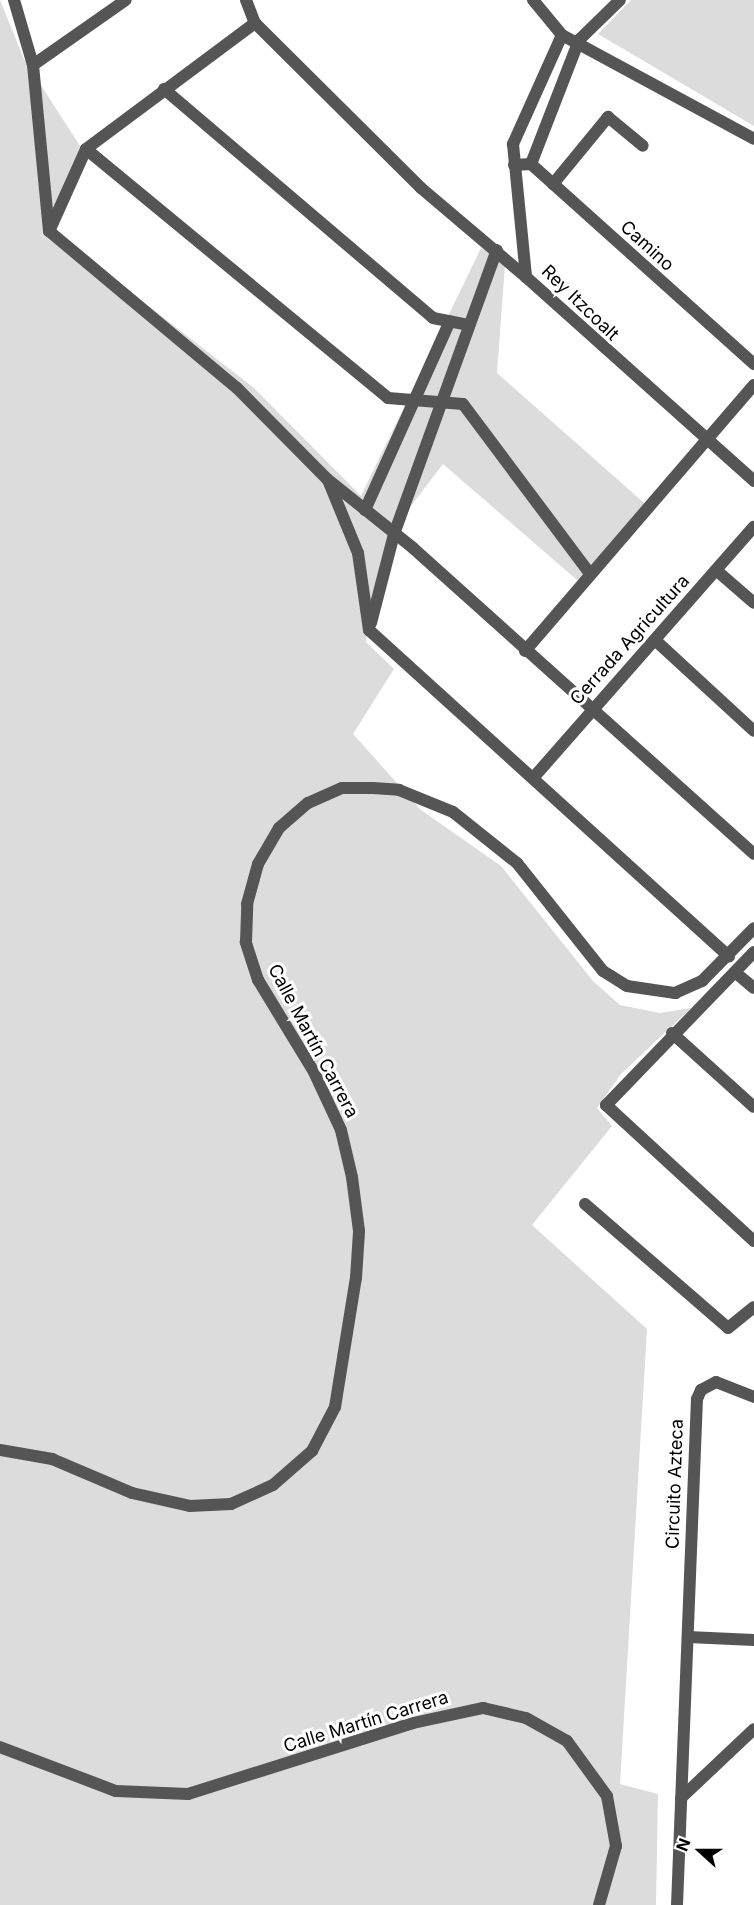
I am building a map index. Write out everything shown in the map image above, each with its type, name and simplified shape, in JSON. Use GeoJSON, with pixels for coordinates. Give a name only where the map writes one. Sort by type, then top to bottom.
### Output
{"type":"FeatureCollection","features":[{"type":"Feature","properties":{"kind":"street"},"geometry":{"type":"LineString","coordinates":[[14,0],[33,65],[50,231],[237,388],[327,479],[394,534],[754,854]]}},
{"type":"Feature","properties":{"kind":"street"},"geometry":{"type":"LineString","coordinates":[[33,65],[126,0]]}},
{"type":"Feature","properties":{"kind":"street"},"geometry":{"type":"LineString","coordinates":[[246,0],[255,23],[421,188],[497,250],[526,277]]}},
{"type":"Feature","properties":{"kind":"street"},"geometry":{"type":"LineString","coordinates":[[533,0],[556,21],[562,35],[579,40],[754,139]]}},
{"type":"Feature","properties":{"kind":"street"},"geometry":{"type":"LineString","coordinates":[[514,165],[531,164],[579,40],[620,0]]}},
{"type":"Feature","properties":{"kind":"street"},"geometry":{"type":"LineString","coordinates":[[50,231],[86,148],[255,23]]}},
{"type":"Feature","properties":{"kind":"street","name":"Rey Itzcoalt"},"geometry":{"type":"LineString","coordinates":[[562,35],[517,124],[514,165],[526,277],[706,441],[754,481]]}},
{"type":"Feature","properties":{"kind":"street"},"geometry":{"type":"LineString","coordinates":[[164,89],[433,318],[469,325]]}},
{"type":"Feature","properties":{"kind":"street"},"geometry":{"type":"LineString","coordinates":[[553,184],[608,117],[643,146]]}},
{"type":"Feature","properties":{"kind":"street"},"geometry":{"type":"LineString","coordinates":[[86,148],[388,398],[445,398],[463,404],[486,429],[590,574]]}},
{"type":"Feature","properties":{"kind":"street","name":"Camino"},"geometry":{"type":"LineString","coordinates":[[531,164],[754,364]]}},
{"type":"Feature","properties":{"kind":"street"},"geometry":{"type":"LineString","coordinates":[[369,630],[394,534],[497,250]]}},
{"type":"Feature","properties":{"kind":"street"},"geometry":{"type":"LineString","coordinates":[[365,510],[450,321]]}},
{"type":"Feature","properties":{"kind":"street"},"geometry":{"type":"LineString","coordinates":[[525,651],[754,386]]}},
{"type":"Feature","properties":{"kind":"street"},"geometry":{"type":"LineString","coordinates":[[327,479],[358,552],[369,630],[729,956]]}},
{"type":"Feature","properties":{"kind":"street","name":"Cerrada Agricultura"},"geometry":{"type":"LineString","coordinates":[[534,777],[754,527]]}},
{"type":"Feature","properties":{"kind":"street"},"geometry":{"type":"LineString","coordinates":[[716,570],[754,603]]}},
{"type":"Feature","properties":{"kind":"street"},"geometry":{"type":"LineString","coordinates":[[655,640],[754,731]]}},
{"type":"Feature","properties":{"kind":"street","name":"Calle Martín Carrera"},"geometry":{"type":"LineString","coordinates":[[0,1450],[52,1460],[132,1493],[190,1506],[231,1504],[273,1485],[312,1451],[335,1407],[356,1278],[359,1231],[352,1177],[341,1130],[314,1072],[258,980],[246,942],[247,904],[258,864],[279,828],[308,803],[342,788],[373,788],[399,790],[453,813],[517,863],[603,971],[627,986],[675,993],[702,981],[754,928]]}},
{"type":"Feature","properties":{"kind":"street"},"geometry":{"type":"LineString","coordinates":[[754,952],[736,973],[672,1033],[606,1105],[754,1241]]}},
{"type":"Feature","properties":{"kind":"street"},"geometry":{"type":"LineString","coordinates":[[736,973],[754,988]]}},
{"type":"Feature","properties":{"kind":"street"},"geometry":{"type":"LineString","coordinates":[[672,1033],[754,1107]]}},
{"type":"Feature","properties":{"kind":"street"},"geometry":{"type":"LineString","coordinates":[[585,1204],[728,1328],[754,1307]]}},
{"type":"Feature","properties":{"kind":"street","name":"Circuito Azteca"},"geometry":{"type":"LineString","coordinates":[[677,1905],[697,1399],[701,1390],[716,1382],[754,1396]]}},
{"type":"Feature","properties":{"kind":"street"},"geometry":{"type":"LineString","coordinates":[[688,1637],[754,1640]]}},
{"type":"Feature","properties":{"kind":"street","name":"Calle Martín Carrera"},"geometry":{"type":"LineString","coordinates":[[0,1748],[116,1791],[188,1794],[413,1723],[483,1708],[526,1718],[567,1741],[607,1796],[616,1846],[599,1905]]}},
{"type":"Feature","properties":{"kind":"street"},"geometry":{"type":"LineString","coordinates":[[681,1798],[754,1728]]}},
{"type":"Feature","properties":{"kind":"shaded area"},"geometry":{"type":"Polygon","coordinates":[[[0,0],[24,59],[82,149],[51,230],[254,388],[361,496],[481,248],[505,264],[497,373],[651,509],[584,586],[443,464],[394,528],[372,594],[366,642],[394,669],[353,734],[421,810],[501,866],[593,981],[620,1005],[660,1013],[691,1008],[621,1074],[597,1108],[612,1126],[532,1225],[647,1329],[620,1784],[658,1794],[656,1905],[0,1905],[0,0]]]}},
{"type":"Feature","properties":{"kind":"shaded area"},"geometry":{"type":"Polygon","coordinates":[[[631,0],[754,0],[754,126],[598,34],[631,0]]]}}]}
